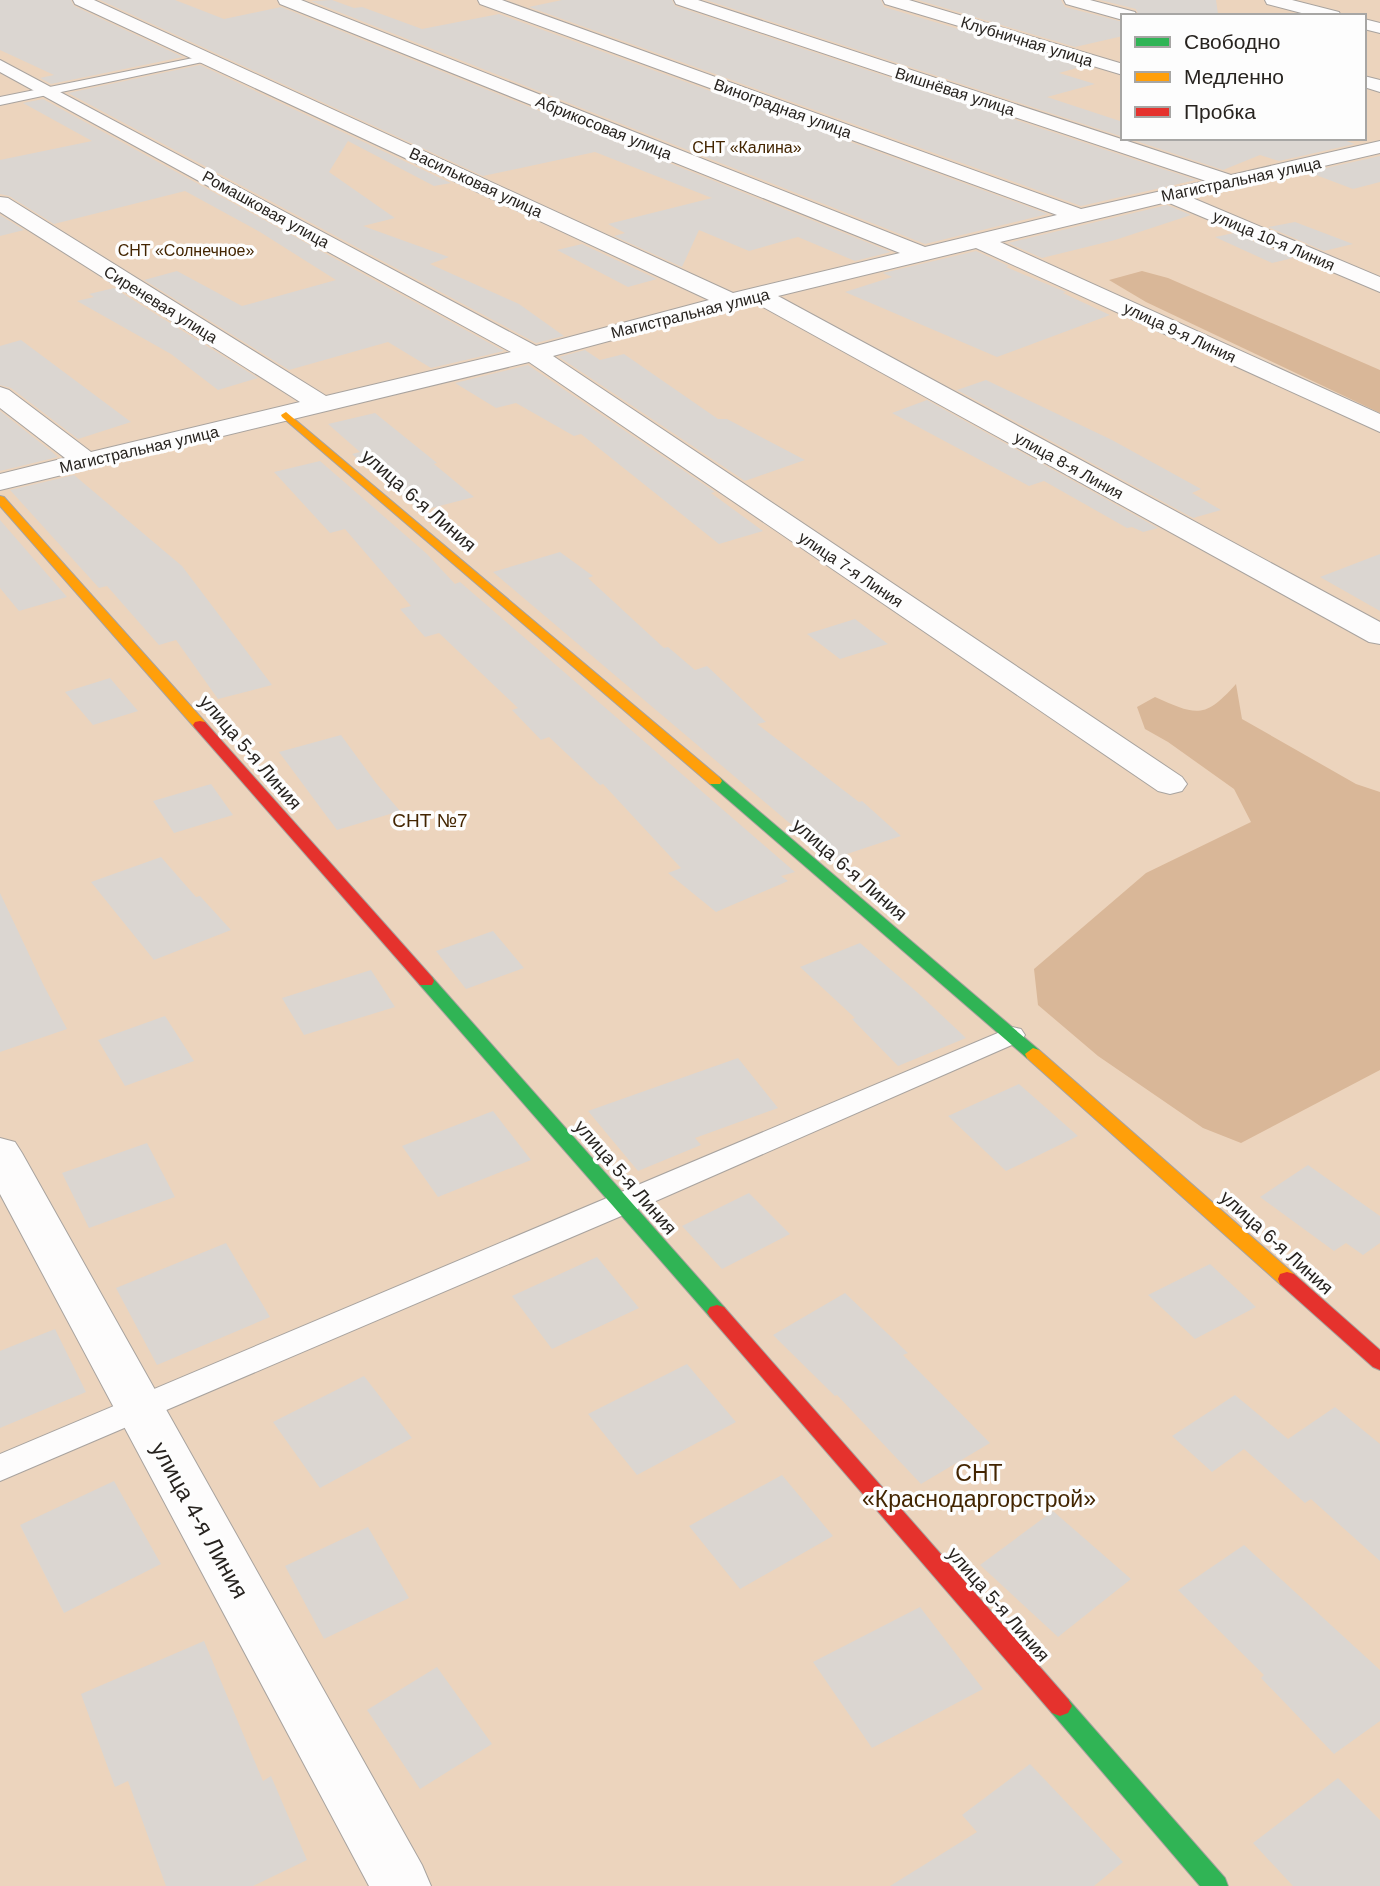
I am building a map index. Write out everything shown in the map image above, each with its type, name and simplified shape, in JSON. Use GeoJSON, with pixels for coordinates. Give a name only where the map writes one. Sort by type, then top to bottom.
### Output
{"type":"FeatureCollection","features":[{"type":"Feature","properties":{"kind":"street","name":"Васильковая улица"},"geometry":{"type":"LineString","coordinates":[[81,0],[731,301]]}},
{"type":"Feature","properties":{"kind":"street","name":"Абрикосовая улица"},"geometry":{"type":"LineString","coordinates":[[286,0],[922,254]]}},
{"type":"Feature","properties":{"kind":"street","name":"Виноградная улица"},"geometry":{"type":"LineString","coordinates":[[486,0],[1080,216]]}},
{"type":"Feature","properties":{"kind":"street","name":"Вишнёвая улица"},"geometry":{"type":"LineString","coordinates":[[682,0],[1229,181]]}},
{"type":"Feature","properties":{"kind":"street","name":"Клубничная улица"},"geometry":{"type":"LineString","coordinates":[[891,0],[1121,69]]}},
{"type":"Feature","properties":{"kind":"street"},"geometry":{"type":"LineString","coordinates":[[1072,0],[1122,14]]}},
{"type":"Feature","properties":{"kind":"street"},"geometry":{"type":"LineString","coordinates":[[1273,0],[1326,14]]}},
{"type":"Feature","properties":{"kind":"street","name":"Ромашковая улица"},"geometry":{"type":"LineString","coordinates":[[0,65],[533,354]]}},
{"type":"Feature","properties":{"kind":"street","name":"Магистральная улица"},"geometry":{"type":"LineString","coordinates":[[0,482],[533,354],[731,301],[1229,181],[1347,148],[1380,147]]}},
{"type":"Feature","properties":{"kind":"street"},"geometry":{"type":"LineString","coordinates":[[1347,148],[1380,171]]}},
{"type":"Feature","properties":{"kind":"street","name":"улица 10-я Линия"},"geometry":{"type":"LineString","coordinates":[[1167,195],[1380,285]]}},
{"type":"Feature","properties":{"kind":"street","name":"Сиреневая улица"},"geometry":{"type":"LineString","coordinates":[[0,203],[322,405]]}},
{"type":"Feature","properties":{"kind":"street","name":"улица 9-я Линия"},"geometry":{"type":"LineString","coordinates":[[979,241],[1380,424]]}},
{"type":"Feature","properties":{"kind":"street","name":"улица 8-я Линия"},"geometry":{"type":"LineString","coordinates":[[758,295],[1380,635]]}},
{"type":"Feature","properties":{"kind":"street","name":"улица 7-я Линия"},"geometry":{"type":"LineString","coordinates":[[533,354],[1170,784]]}},
{"type":"Feature","properties":{"kind":"street"},"geometry":{"type":"LineString","coordinates":[[0,395],[86,461]]}},
{"type":"Feature","properties":{"kind":"street","name":"улица 6-я Линия"},"geometry":{"type":"LineString","coordinates":[[286,415],[1012,1035],[1380,1362]]}},
{"type":"Feature","properties":{"kind":"street","name":"улица 5-я Линия"},"geometry":{"type":"LineString","coordinates":[[0,499],[623,1204],[1216,1886]]}},
{"type":"Feature","properties":{"kind":"street","name":"улица 4-я Линия"},"geometry":{"type":"LineString","coordinates":[[0,1153],[401,1886]]}},
{"type":"Feature","properties":{"kind":"lane"},"geometry":{"type":"LineString","coordinates":[[0,101],[214,61]]}},
{"type":"Feature","properties":{"kind":"lane"},"geometry":{"type":"LineString","coordinates":[[0,1468],[623,1204],[1012,1035]]}},
{"type":"Feature","properties":{"kind":"green space"},"geometry":{"type":"Polygon","coordinates":[[[0,0],[1380,0],[1380,1886],[0,1886],[0,0]]]}},
{"type":"Feature","properties":{"kind":"shaded area"},"geometry":{"type":"Polygon","coordinates":[[[1142,271],[1168,278],[1380,370],[1380,413],[1146,302],[1109,280],[1142,271]]]}},
{"type":"Feature","properties":{"kind":"shaded area"},"geometry":{"type":"Polygon","coordinates":[[[1236,684],[1242,719],[1356,784],[1380,792],[1380,1070],[1241,1143],[1203,1128],[1098,1056],[1038,1005],[1034,969],[1146,873],[1251,822],[1234,789],[1145,729],[1137,707],[1155,697],[1180,708],[1199,711],[1216,704],[1236,684]]]}},
{"type":"Feature","properties":{"kind":"building"},"geometry":{"type":"Polygon","coordinates":[[[0,0],[71,0],[74,6],[183,57],[51,84],[40,78],[54,75],[0,50],[0,0]]]}},
{"type":"Feature","properties":{"kind":"building"},"geometry":{"type":"Polygon","coordinates":[[[100,0],[175,0],[224,19],[281,7],[891,252],[855,261],[798,237],[749,251],[699,230],[682,267],[614,236],[625,233],[608,224],[712,198],[595,152],[483,176],[100,0]]]}},
{"type":"Feature","properties":{"kind":"building"},"geometry":{"type":"Polygon","coordinates":[[[332,0],[354,8],[362,7],[422,29],[499,14],[1048,214],[925,244],[311,1],[332,0]]]}},
{"type":"Feature","properties":{"kind":"building"},"geometry":{"type":"Polygon","coordinates":[[[562,0],[672,0],[675,6],[1196,180],[1081,206],[529,7],[562,0]]]}},
{"type":"Feature","properties":{"kind":"building"},"geometry":{"type":"Polygon","coordinates":[[[706,0],[881,0],[884,7],[1084,66],[1059,73],[1095,84],[1047,97],[1121,121],[1121,136],[706,0]]]}},
{"type":"Feature","properties":{"kind":"building"},"geometry":{"type":"Polygon","coordinates":[[[918,0],[1061,0],[1065,7],[1121,21],[1121,36],[1075,47],[918,0]]]}},
{"type":"Feature","properties":{"kind":"building"},"geometry":{"type":"Polygon","coordinates":[[[1100,0],[1216,0],[1218,14],[1138,14],[1136,9],[1100,0]]]}},
{"type":"Feature","properties":{"kind":"building"},"geometry":{"type":"Polygon","coordinates":[[[200,65],[451,183],[434,186],[348,141],[329,172],[395,218],[363,226],[449,257],[430,264],[519,304],[564,336],[536,343],[68,93],[200,65]]]}},
{"type":"Feature","properties":{"kind":"building"},"geometry":{"type":"Polygon","coordinates":[[[43,99],[504,351],[431,368],[388,342],[289,370],[144,280],[177,271],[242,306],[336,280],[260,232],[185,191],[54,224],[9,196],[0,194],[0,160],[92,141],[23,103],[43,99]]]}},
{"type":"Feature","properties":{"kind":"building"},"geometry":{"type":"Polygon","coordinates":[[[1133,140],[1344,140],[1355,144],[1279,161],[1260,155],[1223,170],[1133,140]]]}},
{"type":"Feature","properties":{"kind":"building"},"geometry":{"type":"Polygon","coordinates":[[[1380,156],[1380,182],[1353,189],[1308,172],[1380,156]]]}},
{"type":"Feature","properties":{"kind":"building"},"geometry":{"type":"Polygon","coordinates":[[[1167,205],[1191,215],[1115,240],[1042,258],[1008,243],[1167,205]]]}},
{"type":"Feature","properties":{"kind":"building"},"geometry":{"type":"Polygon","coordinates":[[[0,215],[24,230],[0,236],[0,215]]]}},
{"type":"Feature","properties":{"kind":"building"},"geometry":{"type":"Polygon","coordinates":[[[1295,222],[1353,244],[1324,251],[1268,227],[1295,222]]]}},
{"type":"Feature","properties":{"kind":"building"},"geometry":{"type":"Polygon","coordinates":[[[1234,233],[1293,258],[1272,263],[1215,237],[1234,233]]]}},
{"type":"Feature","properties":{"kind":"building"},"geometry":{"type":"Polygon","coordinates":[[[582,244],[657,279],[628,287],[557,250],[582,244]]]}},
{"type":"Feature","properties":{"kind":"building"},"geometry":{"type":"Polygon","coordinates":[[[976,251],[1110,315],[997,357],[845,292],[892,277],[883,273],[976,251]]]}},
{"type":"Feature","properties":{"kind":"building"},"geometry":{"type":"Polygon","coordinates":[[[114,288],[258,378],[218,390],[171,354],[77,301],[94,297],[89,294],[114,288]]]}},
{"type":"Feature","properties":{"kind":"building"},"geometry":{"type":"Polygon","coordinates":[[[21,340],[131,422],[78,439],[11,388],[0,385],[0,346],[21,340]]]}},
{"type":"Feature","properties":{"kind":"building"},"geometry":{"type":"Polygon","coordinates":[[[585,350],[600,360],[624,354],[718,419],[727,419],[805,460],[745,481],[559,357],[585,350]]]}},
{"type":"Feature","properties":{"kind":"building"},"geometry":{"type":"Polygon","coordinates":[[[528,365],[715,492],[711,493],[763,531],[719,544],[581,434],[574,436],[516,403],[496,408],[455,383],[528,365]]]}},
{"type":"Feature","properties":{"kind":"building"},"geometry":{"type":"Polygon","coordinates":[[[986,380],[1112,440],[1201,489],[1192,493],[1221,510],[1193,518],[957,390],[986,380]]]}},
{"type":"Feature","properties":{"kind":"building"},"geometry":{"type":"Polygon","coordinates":[[[927,400],[1158,528],[1143,532],[1132,527],[1127,528],[1044,481],[1029,486],[892,413],[927,400]]]}},
{"type":"Feature","properties":{"kind":"building"},"geometry":{"type":"Polygon","coordinates":[[[0,411],[51,451],[58,457],[0,471],[0,411]]]}},
{"type":"Feature","properties":{"kind":"building"},"geometry":{"type":"Polygon","coordinates":[[[375,413],[474,497],[420,511],[352,454],[360,452],[328,424],[375,413]]]}},
{"type":"Feature","properties":{"kind":"building"},"geometry":{"type":"Polygon","coordinates":[[[320,461],[427,554],[455,584],[460,582],[795,872],[781,876],[788,881],[716,912],[668,873],[681,868],[603,784],[600,785],[549,737],[541,740],[512,710],[518,708],[439,633],[425,637],[400,609],[411,606],[345,529],[330,533],[274,472],[320,461]]]}},
{"type":"Feature","properties":{"kind":"building"},"geometry":{"type":"Polygon","coordinates":[[[74,475],[182,566],[272,685],[218,699],[176,640],[159,645],[107,586],[99,588],[10,490],[74,475]]]}},
{"type":"Feature","properties":{"kind":"building"},"geometry":{"type":"Polygon","coordinates":[[[0,520],[67,597],[19,611],[0,588],[0,520]]]}},
{"type":"Feature","properties":{"kind":"building"},"geometry":{"type":"Polygon","coordinates":[[[560,552],[593,576],[588,578],[664,648],[668,647],[695,670],[707,666],[766,722],[757,724],[859,802],[862,801],[901,836],[832,859],[493,572],[560,552]]]}},
{"type":"Feature","properties":{"kind":"building"},"geometry":{"type":"Polygon","coordinates":[[[1380,554],[1380,611],[1320,577],[1380,554]]]}},
{"type":"Feature","properties":{"kind":"building"},"geometry":{"type":"Polygon","coordinates":[[[855,619],[888,644],[840,659],[807,634],[855,619]]]}},
{"type":"Feature","properties":{"kind":"building"},"geometry":{"type":"Polygon","coordinates":[[[110,678],[138,711],[93,725],[65,692],[110,678]]]}},
{"type":"Feature","properties":{"kind":"building"},"geometry":{"type":"Polygon","coordinates":[[[341,735],[400,811],[337,830],[279,752],[341,735]]]}},
{"type":"Feature","properties":{"kind":"building"},"geometry":{"type":"Polygon","coordinates":[[[211,784],[233,815],[174,833],[153,801],[211,784]]]}},
{"type":"Feature","properties":{"kind":"building"},"geometry":{"type":"Polygon","coordinates":[[[161,857],[196,897],[200,896],[231,930],[154,960],[91,882],[161,857]]]}},
{"type":"Feature","properties":{"kind":"building"},"geometry":{"type":"Polygon","coordinates":[[[0,893],[67,1029],[0,1052],[0,893]]]}},
{"type":"Feature","properties":{"kind":"building"},"geometry":{"type":"Polygon","coordinates":[[[493,931],[524,968],[466,989],[436,951],[493,931]]]}},
{"type":"Feature","properties":{"kind":"building"},"geometry":{"type":"Polygon","coordinates":[[[860,943],[966,1038],[898,1066],[852,1019],[855,1018],[800,967],[860,943]]]}},
{"type":"Feature","properties":{"kind":"building"},"geometry":{"type":"Polygon","coordinates":[[[371,970],[395,1007],[304,1035],[282,998],[371,970]]]}},
{"type":"Feature","properties":{"kind":"building"},"geometry":{"type":"Polygon","coordinates":[[[165,1016],[194,1061],[125,1086],[98,1040],[165,1016]]]}},
{"type":"Feature","properties":{"kind":"building"},"geometry":{"type":"Polygon","coordinates":[[[738,1058],[778,1108],[695,1138],[701,1145],[638,1171],[588,1111],[738,1058]]]}},
{"type":"Feature","properties":{"kind":"building"},"geometry":{"type":"Polygon","coordinates":[[[1019,1084],[1078,1136],[1006,1171],[948,1116],[1019,1084]]]}},
{"type":"Feature","properties":{"kind":"building"},"geometry":{"type":"Polygon","coordinates":[[[493,1111],[531,1160],[438,1197],[402,1146],[493,1111]]]}},
{"type":"Feature","properties":{"kind":"building"},"geometry":{"type":"Polygon","coordinates":[[[147,1143],[175,1197],[89,1228],[62,1173],[147,1143]]]}},
{"type":"Feature","properties":{"kind":"building"},"geometry":{"type":"Polygon","coordinates":[[[1308,1165],[1380,1216],[1380,1243],[1363,1255],[1346,1243],[1334,1251],[1260,1197],[1308,1165]]]}},
{"type":"Feature","properties":{"kind":"building"},"geometry":{"type":"Polygon","coordinates":[[[749,1193],[790,1234],[722,1269],[682,1226],[749,1193]]]}},
{"type":"Feature","properties":{"kind":"building"},"geometry":{"type":"Polygon","coordinates":[[[226,1243],[270,1317],[157,1365],[116,1288],[226,1243]]]}},
{"type":"Feature","properties":{"kind":"building"},"geometry":{"type":"Polygon","coordinates":[[[597,1257],[639,1308],[552,1349],[512,1296],[597,1257]]]}},
{"type":"Feature","properties":{"kind":"building"},"geometry":{"type":"Polygon","coordinates":[[[1210,1264],[1256,1307],[1195,1339],[1148,1295],[1210,1264]]]}},
{"type":"Feature","properties":{"kind":"building"},"geometry":{"type":"Polygon","coordinates":[[[845,1293],[908,1353],[903,1355],[990,1443],[921,1484],[837,1395],[773,1335],[845,1293]]]}},
{"type":"Feature","properties":{"kind":"building"},"geometry":{"type":"Polygon","coordinates":[[[55,1329],[86,1392],[0,1428],[0,1351],[55,1329]]]}},
{"type":"Feature","properties":{"kind":"building"},"geometry":{"type":"Polygon","coordinates":[[[687,1364],[736,1422],[637,1475],[588,1414],[687,1364]]]}},
{"type":"Feature","properties":{"kind":"building"},"geometry":{"type":"Polygon","coordinates":[[[364,1376],[412,1438],[320,1488],[273,1422],[364,1376]]]}},
{"type":"Feature","properties":{"kind":"building"},"geometry":{"type":"Polygon","coordinates":[[[1235,1395],[1288,1439],[1335,1407],[1380,1444],[1380,1561],[1311,1499],[1305,1503],[1244,1449],[1212,1472],[1172,1436],[1235,1395]]]}},
{"type":"Feature","properties":{"kind":"building"},"geometry":{"type":"Polygon","coordinates":[[[782,1475],[833,1536],[740,1589],[689,1526],[782,1475]]]}},
{"type":"Feature","properties":{"kind":"building"},"geometry":{"type":"Polygon","coordinates":[[[114,1481],[161,1564],[64,1613],[20,1525],[114,1481]]]}},
{"type":"Feature","properties":{"kind":"building"},"geometry":{"type":"Polygon","coordinates":[[[1053,1511],[1131,1579],[1058,1637],[980,1565],[1053,1511]]]}},
{"type":"Feature","properties":{"kind":"building"},"geometry":{"type":"Polygon","coordinates":[[[368,1527],[409,1598],[324,1639],[285,1566],[368,1527]]]}},
{"type":"Feature","properties":{"kind":"building"},"geometry":{"type":"Polygon","coordinates":[[[1244,1545],[1380,1670],[1380,1721],[1334,1754],[1261,1678],[1264,1675],[1178,1590],[1244,1545]]]}},
{"type":"Feature","properties":{"kind":"building"},"geometry":{"type":"Polygon","coordinates":[[[920,1607],[983,1689],[872,1748],[813,1662],[920,1607]]]}},
{"type":"Feature","properties":{"kind":"building"},"geometry":{"type":"Polygon","coordinates":[[[204,1641],[263,1781],[271,1776],[307,1860],[253,1886],[166,1886],[128,1781],[115,1787],[81,1694],[204,1641]]]}},
{"type":"Feature","properties":{"kind":"building"},"geometry":{"type":"Polygon","coordinates":[[[437,1667],[492,1744],[420,1789],[367,1710],[437,1667]]]}},
{"type":"Feature","properties":{"kind":"building"},"geometry":{"type":"Polygon","coordinates":[[[1030,1764],[1123,1862],[1094,1886],[890,1886],[977,1832],[962,1815],[1030,1764]]]}},
{"type":"Feature","properties":{"kind":"building"},"geometry":{"type":"Polygon","coordinates":[[[1338,1778],[1380,1820],[1380,1886],[1293,1886],[1253,1843],[1338,1778]]]}},
{"type":"Feature","properties":{"kind":"traffic: fast"},"geometry":{"type":"LineString","coordinates":[[715,781],[1033,1054]]}},
{"type":"Feature","properties":{"kind":"traffic: fast"},"geometry":{"type":"LineString","coordinates":[[426,981],[717,1312]]}},
{"type":"Feature","properties":{"kind":"traffic: fast"},"geometry":{"type":"LineString","coordinates":[[1060,1706],[1216,1886]]}},
{"type":"Feature","properties":{"kind":"traffic: slow"},"geometry":{"type":"LineString","coordinates":[[286,415],[715,781]]}},
{"type":"Feature","properties":{"kind":"traffic: slow"},"geometry":{"type":"LineString","coordinates":[[0,499],[200,725]]}},
{"type":"Feature","properties":{"kind":"traffic: slow"},"geometry":{"type":"LineString","coordinates":[[1033,1054],[1287,1279]]}},
{"type":"Feature","properties":{"kind":"traffic: jam"},"geometry":{"type":"LineString","coordinates":[[200,725],[426,981]]}},
{"type":"Feature","properties":{"kind":"traffic: jam"},"geometry":{"type":"LineString","coordinates":[[1287,1279],[1380,1362]]}},
{"type":"Feature","properties":{"kind":"traffic: jam"},"geometry":{"type":"LineString","coordinates":[[717,1312],[1060,1706]]}},
{"type":"Feature","properties":{"kind":"park label","name":"СНТ «Калина»"},"geometry":{"type":"Point","coordinates":[747,147]}},
{"type":"Feature","properties":{"kind":"park label","name":"СНТ «Солнечное»"},"geometry":{"type":"Point","coordinates":[186,250]}},
{"type":"Feature","properties":{"kind":"park label","name":"СНТ №7"},"geometry":{"type":"Point","coordinates":[430,820]}},
{"type":"Feature","properties":{"kind":"park label","name":"СНТ «Краснодаргорстрой»"},"geometry":{"type":"Point","coordinates":[979,1486]}}]}
